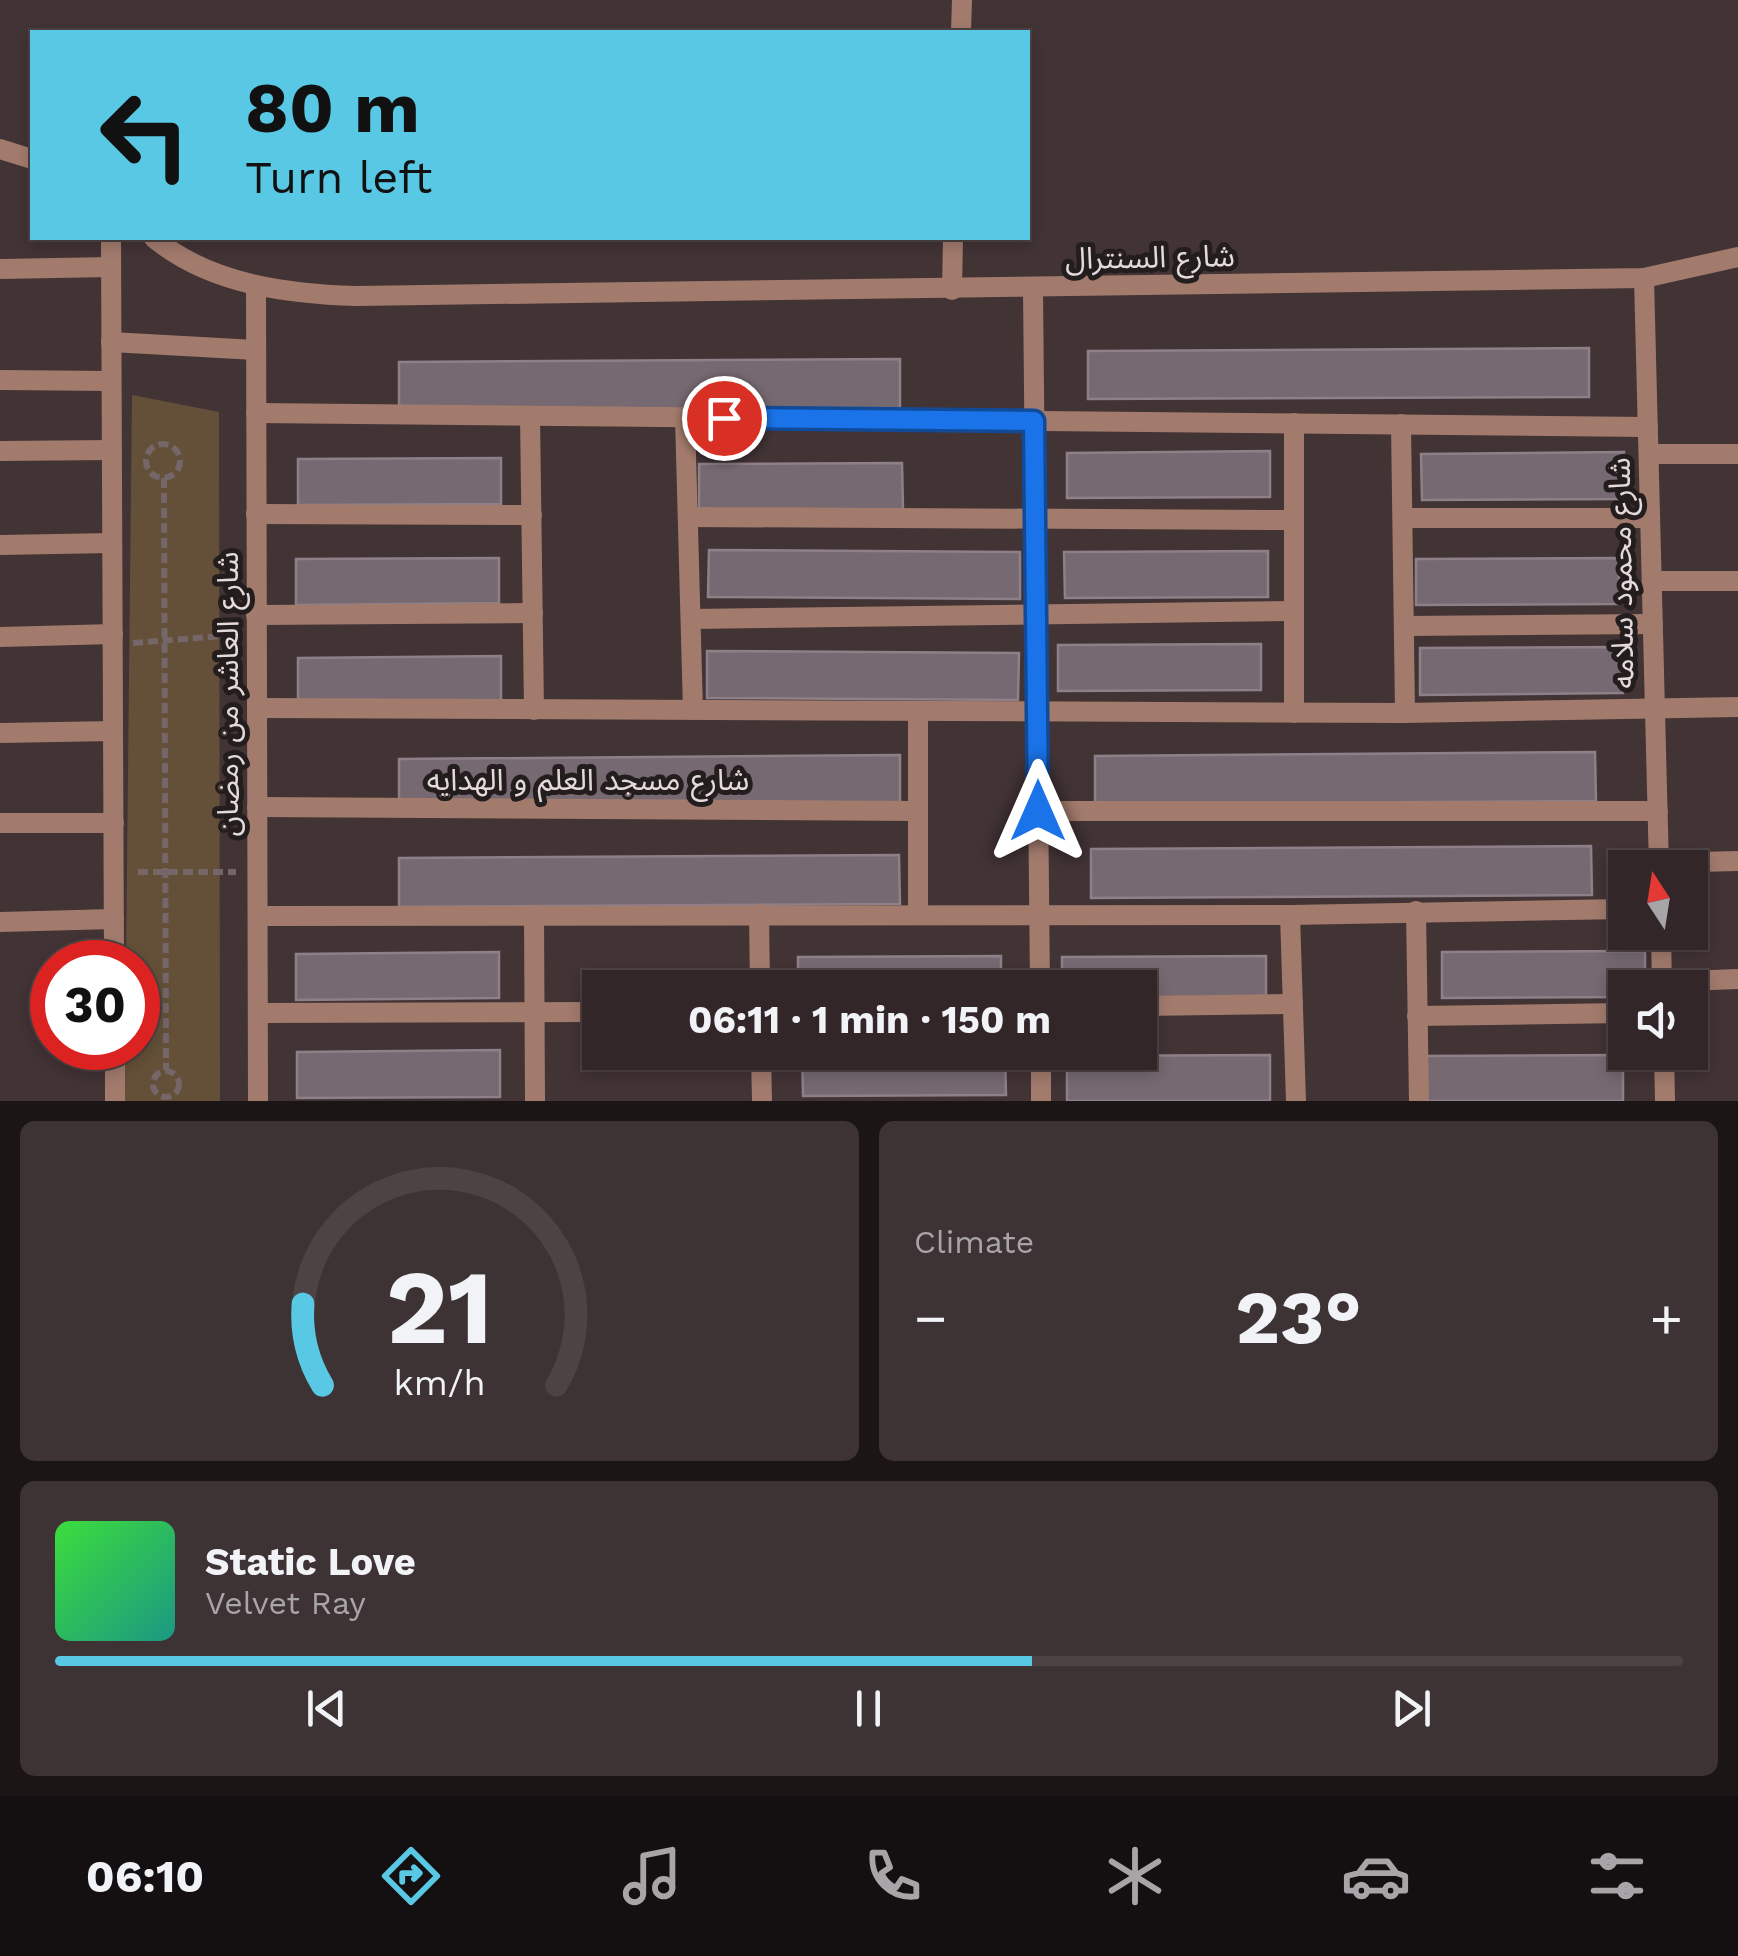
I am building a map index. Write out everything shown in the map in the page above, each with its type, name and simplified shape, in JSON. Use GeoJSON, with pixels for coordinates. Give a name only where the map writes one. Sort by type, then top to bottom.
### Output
{"type":"FeatureCollection","features":[{"type":"Feature","properties":{"kind":"street"},"geometry":{"type":"LineString","coordinates":[[961,30],[962,0]]}},
{"type":"Feature","properties":{"kind":"street"},"geometry":{"type":"LineString","coordinates":[[0,149],[30,158]]}},
{"type":"Feature","properties":{"kind":"street"},"geometry":{"type":"LineString","coordinates":[[111,240],[114,940]]}},
{"type":"Feature","properties":{"kind":"street","name":"شارع السنترال"},"geometry":{"type":"LineString","coordinates":[[157,240],[207,269],[256,286],[305,295],[356,296],[1644,278],[1738,258]]}},
{"type":"Feature","properties":{"kind":"street"},"geometry":{"type":"LineString","coordinates":[[952,290],[954,240]]}},
{"type":"Feature","properties":{"kind":"street"},"geometry":{"type":"LineString","coordinates":[[0,268],[111,267]]}},
{"type":"Feature","properties":{"kind":"street","name":"شارع محمود سلامه"},"geometry":{"type":"LineString","coordinates":[[1644,278],[1659,850]]}},
{"type":"Feature","properties":{"kind":"street","name":"شارع العاشر من رمضان"},"geometry":{"type":"LineString","coordinates":[[256,286],[258,1101]]}},
{"type":"Feature","properties":{"kind":"street"},"geometry":{"type":"LineString","coordinates":[[1033,289],[1040,970]]}},
{"type":"Feature","properties":{"kind":"street"},"geometry":{"type":"LineString","coordinates":[[111,342],[256,350]]}},
{"type":"Feature","properties":{"kind":"street"},"geometry":{"type":"LineString","coordinates":[[0,380],[112,381]]}},
{"type":"Feature","properties":{"kind":"street"},"geometry":{"type":"LineString","coordinates":[[256,413],[1648,428]]}},
{"type":"Feature","properties":{"kind":"street"},"geometry":{"type":"LineString","coordinates":[[530,416],[534,710]]}},
{"type":"Feature","properties":{"kind":"street"},"geometry":{"type":"LineString","coordinates":[[685,418],[693,710]]}},
{"type":"Feature","properties":{"kind":"street"},"geometry":{"type":"LineString","coordinates":[[1294,423],[1294,713]]}},
{"type":"Feature","properties":{"kind":"street"},"geometry":{"type":"LineString","coordinates":[[1401,424],[1406,713]]}},
{"type":"Feature","properties":{"kind":"street"},"geometry":{"type":"LineString","coordinates":[[0,451],[112,450]]}},
{"type":"Feature","properties":{"kind":"street"},"geometry":{"type":"LineString","coordinates":[[1648,454],[1738,454]]}},
{"type":"Feature","properties":{"kind":"street"},"geometry":{"type":"LineString","coordinates":[[256,514],[532,514]]}},
{"type":"Feature","properties":{"kind":"street"},"geometry":{"type":"LineString","coordinates":[[688,517],[1294,520]]}},
{"type":"Feature","properties":{"kind":"street"},"geometry":{"type":"LineString","coordinates":[[1402,518],[1650,518]]}},
{"type":"Feature","properties":{"kind":"street"},"geometry":{"type":"LineString","coordinates":[[0,545],[112,543]]}},
{"type":"Feature","properties":{"kind":"street"},"geometry":{"type":"LineString","coordinates":[[1652,581],[1738,581]]}},
{"type":"Feature","properties":{"kind":"street"},"geometry":{"type":"LineString","coordinates":[[691,619],[1294,611]]}},
{"type":"Feature","properties":{"kind":"street"},"geometry":{"type":"LineString","coordinates":[[256,624],[533,612]]}},
{"type":"Feature","properties":{"kind":"street"},"geometry":{"type":"LineString","coordinates":[[1404,626],[1653,624]]}},
{"type":"Feature","properties":{"kind":"street"},"geometry":{"type":"LineString","coordinates":[[0,637],[113,640]]}},
{"type":"Feature","properties":{"kind":"street"},"geometry":{"type":"LineString","coordinates":[[256,708],[1406,713],[1738,707]]}},
{"type":"Feature","properties":{"kind":"street"},"geometry":{"type":"LineString","coordinates":[[918,711],[918,913]]}},
{"type":"Feature","properties":{"kind":"street"},"geometry":{"type":"LineString","coordinates":[[0,732],[113,731]]}},
{"type":"Feature","properties":{"kind":"street","name":"شارع مسجد العلم و الهدايه"},"geometry":{"type":"LineString","coordinates":[[257,807],[918,812]]}},
{"type":"Feature","properties":{"kind":"street"},"geometry":{"type":"LineString","coordinates":[[1038,811],[1658,811]]}},
{"type":"Feature","properties":{"kind":"street"},"geometry":{"type":"LineString","coordinates":[[0,823],[114,822]]}},
{"type":"Feature","properties":{"kind":"street"},"geometry":{"type":"LineString","coordinates":[[1708,863],[1738,861]]}},
{"type":"Feature","properties":{"kind":"street"},"geometry":{"type":"LineString","coordinates":[[258,916],[1290,915],[1608,908]]}},
{"type":"Feature","properties":{"kind":"street"},"geometry":{"type":"LineString","coordinates":[[1416,911],[1419,1101]]}},
{"type":"Feature","properties":{"kind":"street"},"geometry":{"type":"LineString","coordinates":[[759,914],[760,970]]}},
{"type":"Feature","properties":{"kind":"street"},"geometry":{"type":"LineString","coordinates":[[534,915],[535,1101]]}},
{"type":"Feature","properties":{"kind":"street"},"geometry":{"type":"LineString","coordinates":[[1290,915],[1296,1101]]}},
{"type":"Feature","properties":{"kind":"street"},"geometry":{"type":"LineString","coordinates":[[0,922],[114,919]]}},
{"type":"Feature","properties":{"kind":"street"},"geometry":{"type":"LineString","coordinates":[[1708,981],[1738,979]]}},
{"type":"Feature","properties":{"kind":"street"},"geometry":{"type":"LineString","coordinates":[[1157,1006],[1292,1004]]}},
{"type":"Feature","properties":{"kind":"street"},"geometry":{"type":"LineString","coordinates":[[258,1014],[582,1012]]}},
{"type":"Feature","properties":{"kind":"street"},"geometry":{"type":"LineString","coordinates":[[1417,1016],[1608,1013]]}},
{"type":"Feature","properties":{"kind":"street"},"geometry":{"type":"LineString","coordinates":[[114,1070],[115,1101]]}},
{"type":"Feature","properties":{"kind":"street"},"geometry":{"type":"LineString","coordinates":[[761,1070],[762,1101]]}},
{"type":"Feature","properties":{"kind":"street"},"geometry":{"type":"LineString","coordinates":[[1041,1070],[1041,1101]]}},
{"type":"Feature","properties":{"kind":"street"},"geometry":{"type":"LineString","coordinates":[[1664,1070],[1665,1101]]}},
{"type":"Feature","properties":{"kind":"path"},"geometry":{"type":"LineString","coordinates":[[162,444],[177,451],[180,460],[178,468],[164,478],[148,471],[146,462],[153,446],[162,444]]}},
{"type":"Feature","properties":{"kind":"path"},"geometry":{"type":"LineString","coordinates":[[164,478],[166,1070]]}},
{"type":"Feature","properties":{"kind":"path"},"geometry":{"type":"LineString","coordinates":[[113,640],[164,641],[256,624]]}},
{"type":"Feature","properties":{"kind":"path"},"geometry":{"type":"LineString","coordinates":[[114,872],[257,872]]}},
{"type":"Feature","properties":{"kind":"path"},"geometry":{"type":"LineString","coordinates":[[166,1070],[173,1073],[178,1088],[166,1099],[153,1088],[153,1080],[166,1070]]}},
{"type":"Feature","properties":{"kind":"shaded area"},"geometry":{"type":"Polygon","coordinates":[[[132,395],[219,412],[220,1101],[124,1101],[125,1070],[160,1070],[160,940],[126,940],[132,395]]]}},
{"type":"Feature","properties":{"kind":"building"},"geometry":{"type":"Polygon","coordinates":[[[1589,348],[1589,397],[1088,399],[1088,351],[1589,348]]]}},
{"type":"Feature","properties":{"kind":"building"},"geometry":{"type":"Polygon","coordinates":[[[900,359],[900,408],[399,411],[399,362],[900,359]]]}},
{"type":"Feature","properties":{"kind":"building"},"geometry":{"type":"Polygon","coordinates":[[[1270,451],[1270,497],[1067,498],[1067,453],[1270,451]]]}},
{"type":"Feature","properties":{"kind":"building"},"geometry":{"type":"Polygon","coordinates":[[[1624,452],[1625,499],[1422,500],[1421,454],[1624,452]]]}},
{"type":"Feature","properties":{"kind":"building"},"geometry":{"type":"Polygon","coordinates":[[[501,458],[501,504],[298,505],[298,459],[501,458]]]}},
{"type":"Feature","properties":{"kind":"building"},"geometry":{"type":"Polygon","coordinates":[[[902,463],[903,509],[699,510],[699,464],[902,463]]]}},
{"type":"Feature","properties":{"kind":"building"},"geometry":{"type":"Polygon","coordinates":[[[709,550],[1020,552],[1020,599],[708,597],[709,550]]]}},
{"type":"Feature","properties":{"kind":"building"},"geometry":{"type":"Polygon","coordinates":[[[1268,551],[1268,597],[1065,598],[1064,552],[1268,551]]]}},
{"type":"Feature","properties":{"kind":"building"},"geometry":{"type":"Polygon","coordinates":[[[499,558],[499,603],[296,605],[296,559],[499,558]]]}},
{"type":"Feature","properties":{"kind":"building"},"geometry":{"type":"Polygon","coordinates":[[[1619,558],[1619,604],[1416,605],[1416,559],[1619,558]]]}},
{"type":"Feature","properties":{"kind":"building"},"geometry":{"type":"Polygon","coordinates":[[[1261,644],[1261,690],[1058,691],[1058,645],[1261,644]]]}},
{"type":"Feature","properties":{"kind":"building"},"geometry":{"type":"Polygon","coordinates":[[[1623,647],[1623,693],[1420,695],[1420,648],[1623,647]]]}},
{"type":"Feature","properties":{"kind":"building"},"geometry":{"type":"Polygon","coordinates":[[[707,651],[1019,653],[1018,700],[707,698],[707,651]]]}},
{"type":"Feature","properties":{"kind":"building"},"geometry":{"type":"Polygon","coordinates":[[[501,656],[501,702],[298,703],[298,658],[501,656]]]}},
{"type":"Feature","properties":{"kind":"building"},"geometry":{"type":"Polygon","coordinates":[[[1595,752],[1596,801],[1095,804],[1095,756],[1595,752]]]}},
{"type":"Feature","properties":{"kind":"building"},"geometry":{"type":"Polygon","coordinates":[[[900,755],[900,805],[399,807],[399,759],[900,755]]]}},
{"type":"Feature","properties":{"kind":"building"},"geometry":{"type":"Polygon","coordinates":[[[1591,846],[1592,895],[1091,898],[1091,849],[1591,846]]]}},
{"type":"Feature","properties":{"kind":"building"},"geometry":{"type":"Polygon","coordinates":[[[899,855],[900,904],[399,907],[399,858],[899,855]]]}},
{"type":"Feature","properties":{"kind":"building"},"geometry":{"type":"Polygon","coordinates":[[[1645,951],[1645,970],[1608,970],[1608,997],[1442,998],[1442,952],[1645,951]]]}},
{"type":"Feature","properties":{"kind":"building"},"geometry":{"type":"Polygon","coordinates":[[[499,952],[499,998],[296,1000],[296,954],[499,952]]]}},
{"type":"Feature","properties":{"kind":"building"},"geometry":{"type":"Polygon","coordinates":[[[1001,956],[1001,970],[798,970],[798,957],[1001,956]]]}},
{"type":"Feature","properties":{"kind":"building"},"geometry":{"type":"Polygon","coordinates":[[[1266,956],[1266,1002],[1157,1003],[1157,970],[1062,970],[1062,957],[1266,956]]]}},
{"type":"Feature","properties":{"kind":"building"},"geometry":{"type":"Polygon","coordinates":[[[500,1050],[500,1097],[297,1098],[297,1052],[500,1050]]]}},
{"type":"Feature","properties":{"kind":"building"},"geometry":{"type":"Polygon","coordinates":[[[1270,1055],[1270,1101],[1067,1101],[1067,1070],[1157,1070],[1157,1056],[1270,1055]]]}},
{"type":"Feature","properties":{"kind":"building"},"geometry":{"type":"Polygon","coordinates":[[[1608,1055],[1608,1070],[1623,1070],[1623,1101],[1420,1101],[1420,1056],[1608,1055]]]}},
{"type":"Feature","properties":{"kind":"building"},"geometry":{"type":"Polygon","coordinates":[[[802,1070],[1005,1070],[1006,1095],[803,1096],[802,1070]]]}},
{"type":"Feature","properties":{"kind":"route"},"geometry":{"type":"LineString","coordinates":[[724,418],[1034,421],[1038,811]]}}]}
